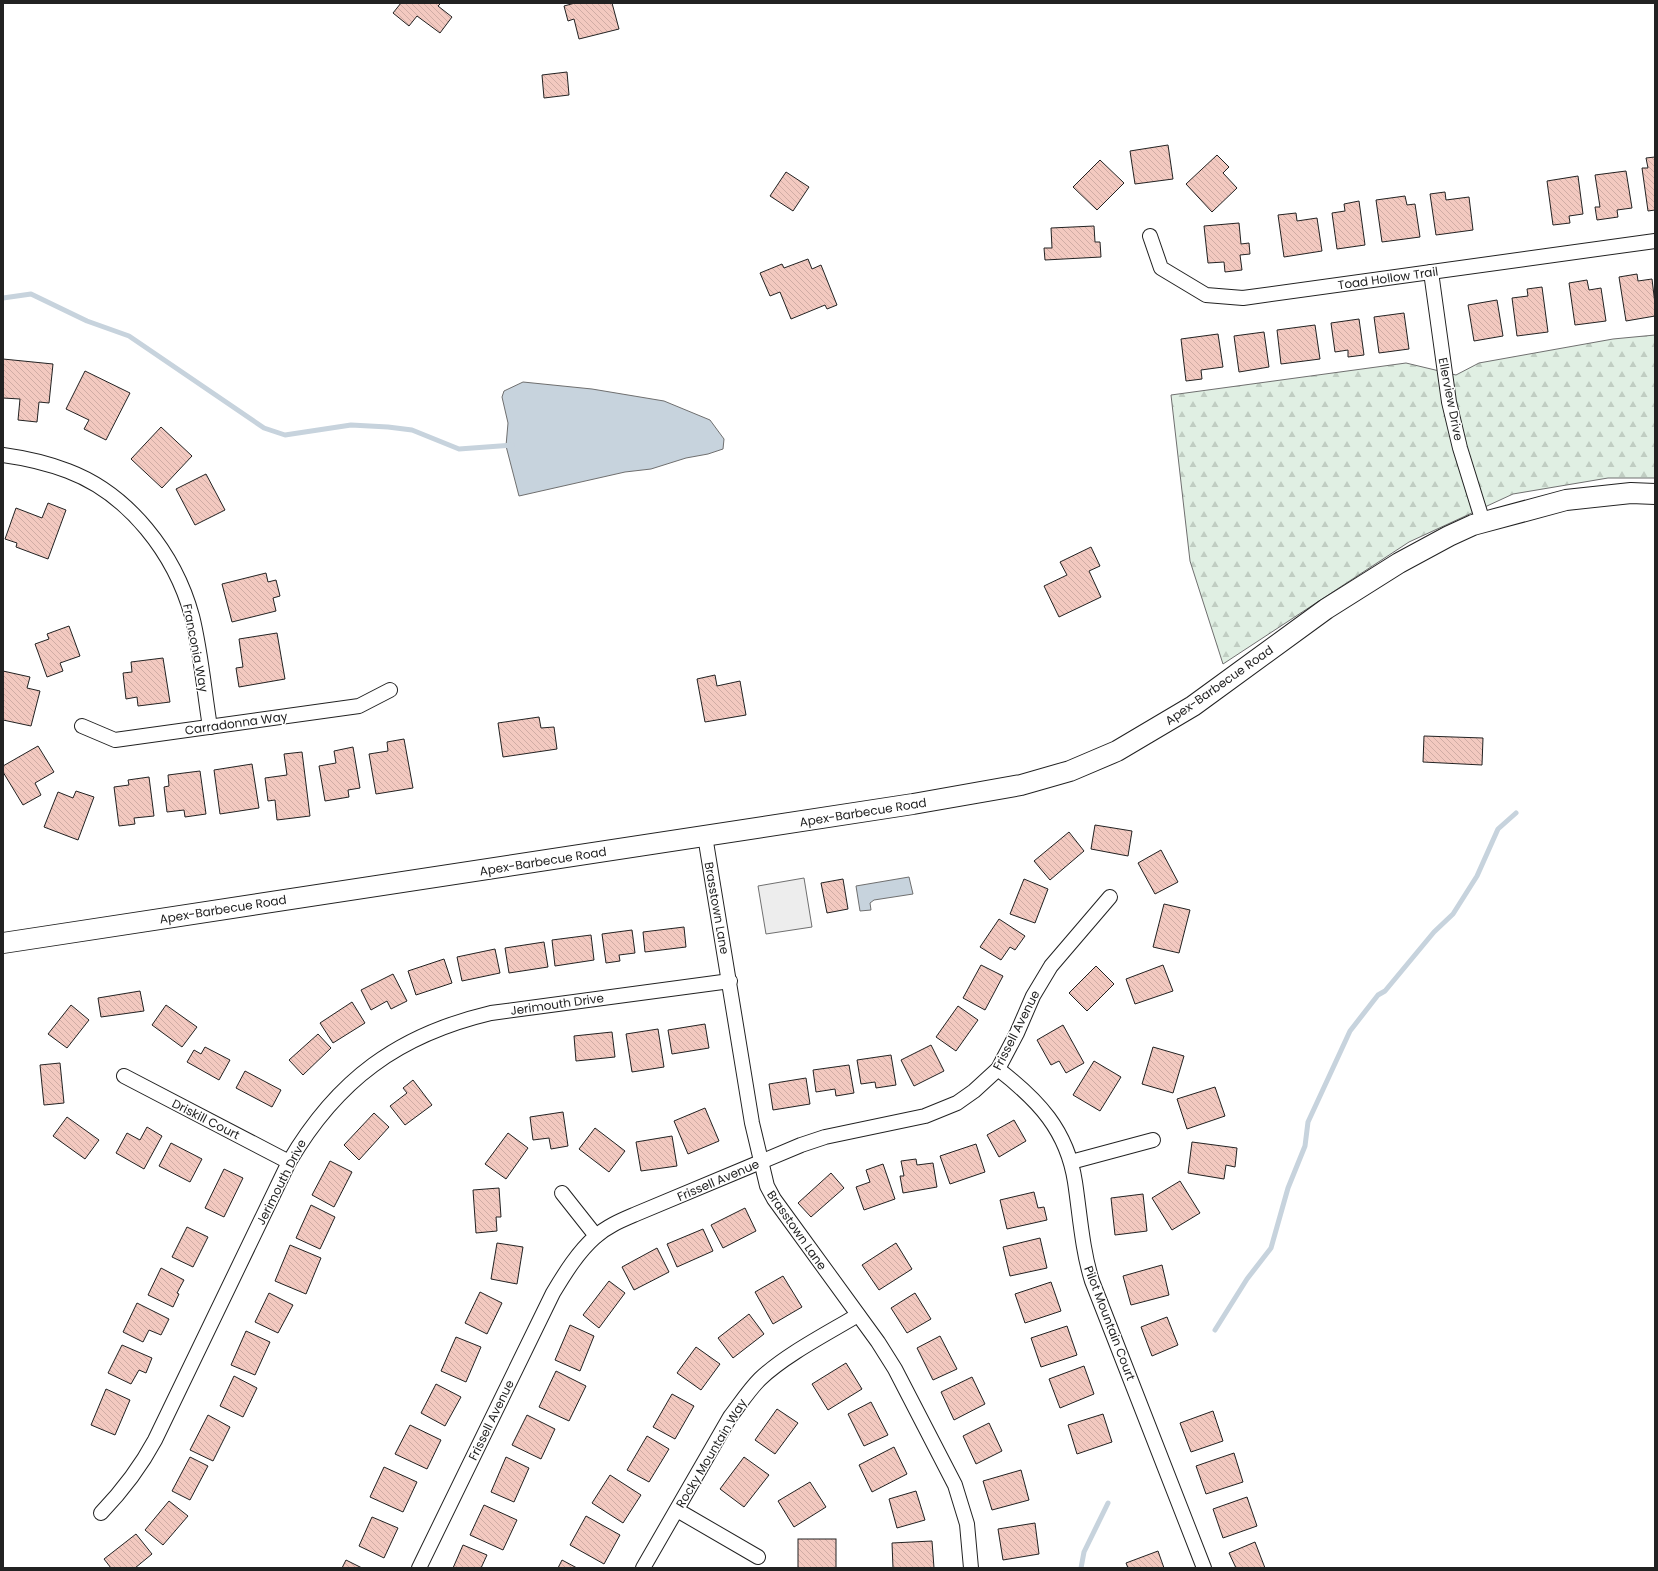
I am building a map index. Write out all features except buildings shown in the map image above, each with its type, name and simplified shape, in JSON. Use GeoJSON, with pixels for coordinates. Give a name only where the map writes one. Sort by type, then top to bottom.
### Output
{"type":"FeatureCollection","features":[{"type":"Feature","properties":{"kind":"street","name":"Toad Hollow Trail"},"geometry":{"type":"LineString","coordinates":[[1150,236],[1161,268],[1206,295],[1244,298],[1655,241]]}},
{"type":"Feature","properties":{"kind":"street","name":"Ellerview Drive"},"geometry":{"type":"LineString","coordinates":[[1431,272],[1449,402],[1460,448],[1483,522]]}},
{"type":"Feature","properties":{"kind":"street","name":"Franconia Way"},"geometry":{"type":"LineString","coordinates":[[3,455],[47,464],[69,471],[87,480],[118,500],[132,512],[149,532],[167,556],[178,576],[186,596],[197,641],[210,727]]}},
{"type":"Feature","properties":{"kind":"street","name":"Apex-Barbecue Road"},"geometry":{"type":"LineString","coordinates":[[3,943],[913,804],[1021,785],[1070,771],[1117,751],[1193,706],[1326,609],[1400,563],[1449,536],[1473,525],[1566,500],[1632,493],[1655,494]]}},
{"type":"Feature","properties":{"kind":"street","name":"Carradonna Way"},"geometry":{"type":"LineString","coordinates":[[82,726],[115,740],[359,706],[390,690]]}},
{"type":"Feature","properties":{"kind":"street","name":"Brasstown Lane"},"geometry":{"type":"LineString","coordinates":[[705,836],[730,981],[752,1123],[767,1186],[774,1199],[878,1342],[895,1369],[955,1485],[966,1524],[971,1568]]}},
{"type":"Feature","properties":{"kind":"street","name":"Frissell Avenue"},"geometry":{"type":"LineString","coordinates":[[419,1568],[553,1293],[579,1254],[596,1236],[629,1217],[801,1145],[825,1137],[925,1116],[957,1103],[974,1091],[998,1069],[1017,1033],[1033,996],[1051,966],[1110,897]]}},
{"type":"Feature","properties":{"kind":"street","name":"Jerimouth Drive"},"geometry":{"type":"LineString","coordinates":[[101,1513],[125,1487],[142,1464],[155,1440],[289,1162],[304,1136],[319,1116],[354,1080],[377,1061],[401,1046],[448,1024],[491,1013],[730,981]]}},
{"type":"Feature","properties":{"kind":"street","name":"Pilot Mountain Court"},"geometry":{"type":"LineString","coordinates":[[998,1069],[1033,1098],[1046,1113],[1058,1131],[1071,1162],[1084,1249],[1092,1281],[1204,1568]]}},
{"type":"Feature","properties":{"kind":"street","name":"Driskill Court"},"geometry":{"type":"LineString","coordinates":[[124,1076],[289,1162]]}},
{"type":"Feature","properties":{"kind":"street"},"geometry":{"type":"LineString","coordinates":[[1071,1162],[1153,1140]]}},
{"type":"Feature","properties":{"kind":"street"},"geometry":{"type":"LineString","coordinates":[[562,1193],[596,1236]]}},
{"type":"Feature","properties":{"kind":"street","name":"Rocky Mountain Way"},"geometry":{"type":"LineString","coordinates":[[643,1568],[730,1417],[747,1394],[761,1378],[782,1361],[858,1315]]}},
{"type":"Feature","properties":{"kind":"street"},"geometry":{"type":"LineString","coordinates":[[677,1510],[758,1557]]}},
{"type":"Feature","properties":{"kind":"green space"},"geometry":{"type":"Polygon","coordinates":[[[1655,335],[1655,478],[1608,478],[1513,494],[1409,542],[1223,664],[1190,561],[1171,395],[1406,363],[1456,375],[1479,363],[1613,339],[1655,335]]]}},
{"type":"Feature","properties":{"kind":"shaded area"},"geometry":{"type":"Polygon","coordinates":[[[523,382],[592,389],[664,401],[710,420],[724,439],[723,449],[708,454],[686,458],[651,469],[625,472],[519,496],[506,446],[508,423],[502,397],[504,391],[523,382]]]}},
{"type":"Feature","properties":{"kind":"shaded area"},"geometry":{"type":"Polygon","coordinates":[[[909,877],[913,894],[874,900],[870,903],[871,910],[860,911],[856,886],[909,877]]]}},
{"type":"Feature","properties":{"kind":"shaded area"},"geometry":{"type":"Polygon","coordinates":[[[804,878],[812,927],[766,934],[758,886],[804,878]]]}},
{"type":"Feature","properties":{"kind":"waterway"},"geometry":{"type":"LineString","coordinates":[[3,298],[31,294],[87,321],[129,336],[264,428],[285,435],[351,425],[412,430],[459,449],[512,445]]}},
{"type":"Feature","properties":{"kind":"waterway"},"geometry":{"type":"LineString","coordinates":[[1215,1330],[1247,1279],[1271,1248],[1288,1188],[1305,1146],[1308,1122],[1350,1031],[1378,995],[1385,991],[1434,932],[1453,914],[1477,876],[1498,829],[1516,813]]}},
{"type":"Feature","properties":{"kind":"waterway"},"geometry":{"type":"LineString","coordinates":[[1081,1568],[1084,1552],[1108,1503]]}}]}
